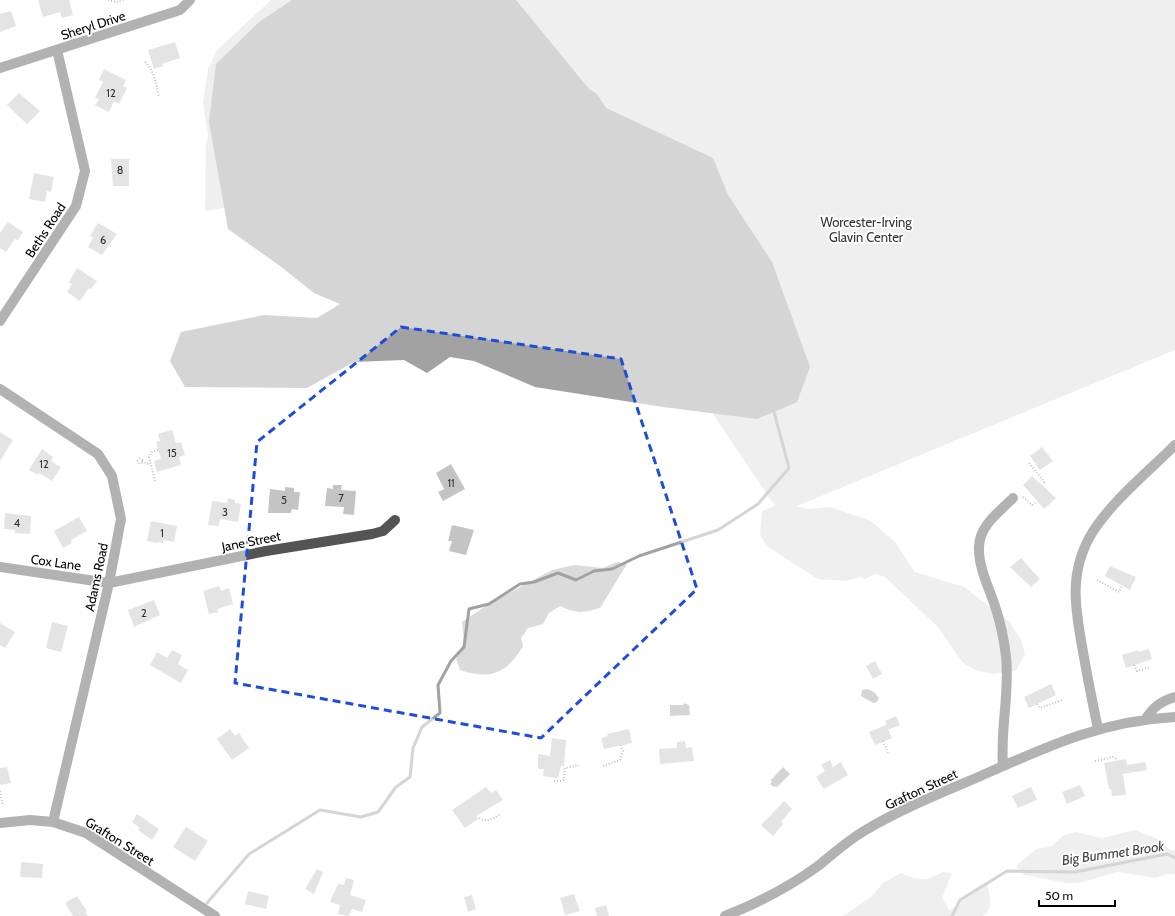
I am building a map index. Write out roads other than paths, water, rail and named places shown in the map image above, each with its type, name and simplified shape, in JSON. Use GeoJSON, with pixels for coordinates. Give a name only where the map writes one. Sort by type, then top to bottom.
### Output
{"type":"FeatureCollection","features":[{"type":"Feature","properties":{"kind":"street","name":"Sheryl Drive"},"geometry":{"type":"LineString","coordinates":[[0,68],[180,10],[190,0]]}},
{"type":"Feature","properties":{"kind":"street","name":"Beths Road"},"geometry":{"type":"LineString","coordinates":[[0,321],[76,206],[85,171],[57,50]]}},
{"type":"Feature","properties":{"kind":"street","name":"Adams Road"},"geometry":{"type":"LineString","coordinates":[[0,389],[98,454],[112,476],[121,519],[109,583],[53,822]]}},
{"type":"Feature","properties":{"kind":"street"},"geometry":{"type":"LineString","coordinates":[[1098,728],[1076,613],[1074,593],[1077,571],[1089,538],[1101,521],[1175,445]]}},
{"type":"Feature","properties":{"kind":"street"},"geometry":{"type":"LineString","coordinates":[[1003,766],[1001,745],[1007,674],[1006,655],[996,608],[983,569],[979,547],[983,529],[1016,495]]}},
{"type":"Feature","properties":{"kind":"street","name":"Jane Street"},"geometry":{"type":"LineString","coordinates":[[109,583],[266,551],[372,534],[383,531],[395,520]]}},
{"type":"Feature","properties":{"kind":"street","name":"Cox Lane"},"geometry":{"type":"LineString","coordinates":[[0,567],[109,583]]}},
{"type":"Feature","properties":{"kind":"street"},"geometry":{"type":"LineString","coordinates":[[1145,720],[1151,709],[1175,696]]}},
{"type":"Feature","properties":{"kind":"street","name":"Grafton Street"},"geometry":{"type":"LineString","coordinates":[[724,916],[763,900],[786,887],[817,866],[853,838],[881,822],[1043,748],[1098,728],[1145,720],[1175,717]]}},
{"type":"Feature","properties":{"kind":"street","name":"Grafton Street"},"geometry":{"type":"LineString","coordinates":[[0,823],[30,820],[53,822],[86,833],[215,916]]}},
{"type":"Feature","properties":{"kind":"waterway"},"geometry":{"type":"LineString","coordinates":[[207,903],[249,854],[320,810],[361,817],[378,812],[396,787],[410,777],[413,748],[422,727],[440,713],[438,685],[451,661],[464,647],[469,609],[489,604],[520,584],[534,582],[558,573],[576,580],[594,571],[612,569],[639,556],[718,530],[758,504],[789,468],[773,408]]}},
{"type":"Feature","properties":{"kind":"waterway","name":"Big Bummet Brook"},"geometry":{"type":"LineString","coordinates":[[952,916],[960,900],[1007,871],[1075,872],[1167,854],[1175,858]]}},
{"type":"Feature","properties":{"kind":"park label","name":"Worcester-Irving Glavin Center"},"geometry":{"type":"Point","coordinates":[866,230]}}]}
